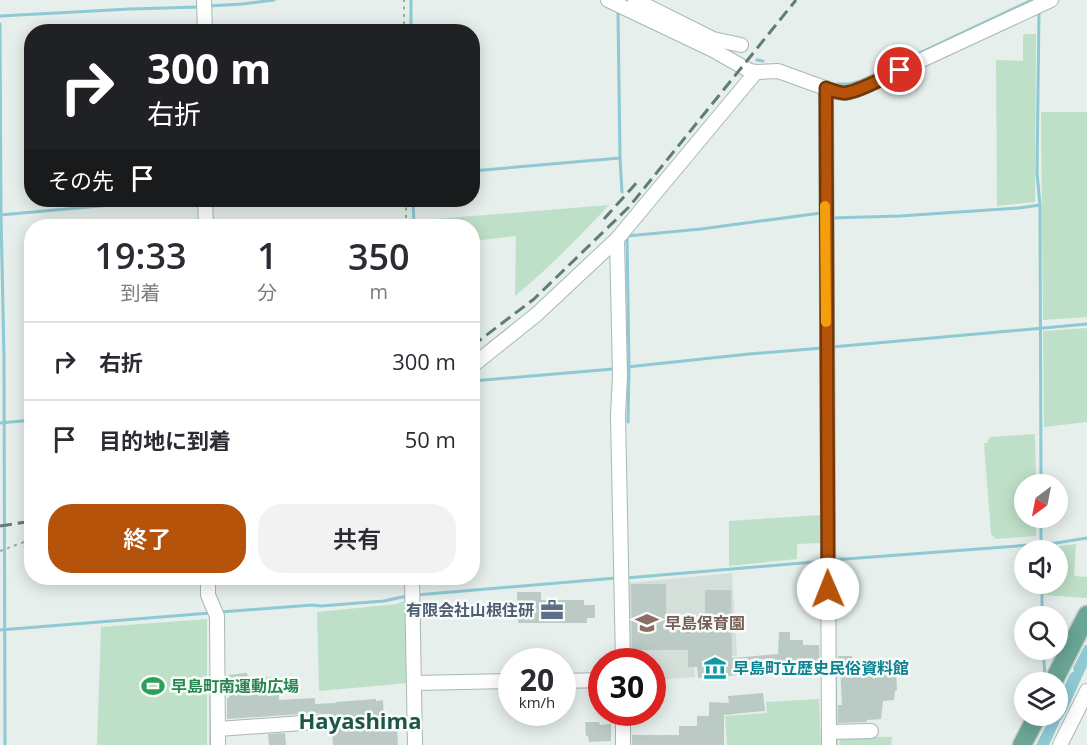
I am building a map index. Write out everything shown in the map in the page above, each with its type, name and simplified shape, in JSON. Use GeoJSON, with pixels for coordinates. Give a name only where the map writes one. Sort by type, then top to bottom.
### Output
{"type":"FeatureCollection","features":[{"type":"Feature","properties":{"kind":"main road"},"geometry":{"type":"LineString","coordinates":[[1058,672],[1087,615]]}},
{"type":"Feature","properties":{"kind":"main road"},"geometry":{"type":"LineString","coordinates":[[1022,745],[1032,726]]}},
{"type":"Feature","properties":{"kind":"street"},"geometry":{"type":"LineString","coordinates":[[204,0],[204,24]]}},
{"type":"Feature","properties":{"kind":"street"},"geometry":{"type":"LineString","coordinates":[[608,0],[637,6],[711,43],[750,71],[778,71],[836,92],[846,93],[857,90],[1051,0]]}},
{"type":"Feature","properties":{"kind":"street"},"geometry":{"type":"LineString","coordinates":[[711,43],[741,45]]}},
{"type":"Feature","properties":{"kind":"street"},"geometry":{"type":"LineString","coordinates":[[480,360],[537,314],[617,239],[756,72]]}},
{"type":"Feature","properties":{"kind":"street"},"geometry":{"type":"LineString","coordinates":[[826,88],[828,561],[832,735],[871,731]]}},
{"type":"Feature","properties":{"kind":"street"},"geometry":{"type":"LineString","coordinates":[[617,239],[623,648]]}},
{"type":"Feature","properties":{"kind":"street"},"geometry":{"type":"LineString","coordinates":[[208,585],[214,608],[218,745]]}},
{"type":"Feature","properties":{"kind":"street"},"geometry":{"type":"LineString","coordinates":[[412,585],[415,745]]}},
{"type":"Feature","properties":{"kind":"street"},"geometry":{"type":"LineString","coordinates":[[414,682],[498,681]]}},
{"type":"Feature","properties":{"kind":"street"},"geometry":{"type":"LineString","coordinates":[[1060,745],[1087,691]]}},
{"type":"Feature","properties":{"kind":"street"},"geometry":{"type":"LineString","coordinates":[[218,729],[316,722]]}},
{"type":"Feature","properties":{"kind":"street"},"geometry":{"type":"LineString","coordinates":[[623,726],[623,745]]}},
{"type":"Feature","properties":{"kind":"path"},"geometry":{"type":"LineString","coordinates":[[404,24],[405,0]]}},
{"type":"Feature","properties":{"kind":"path"},"geometry":{"type":"LineString","coordinates":[[3,549],[24,542]]}},
{"type":"Feature","properties":{"kind":"shaded area"},"geometry":{"type":"Polygon","coordinates":[[[732,573],[737,656],[694,658],[695,677],[666,679],[666,648],[629,648],[629,583],[732,573]]]}},
{"type":"Feature","properties":{"kind":"green space"},"geometry":{"type":"Polygon","coordinates":[[[1036,34],[1035,202],[997,206],[996,60],[1023,61],[1023,35],[1036,34]]]}},
{"type":"Feature","properties":{"kind":"green space"},"geometry":{"type":"Polygon","coordinates":[[[1041,112],[1087,112],[1087,317],[1043,320],[1041,112]]]}},
{"type":"Feature","properties":{"kind":"green space"},"geometry":{"type":"Polygon","coordinates":[[[609,205],[564,252],[515,296],[516,236],[480,240],[480,219],[435,219],[609,205]]]}},
{"type":"Feature","properties":{"kind":"green space"},"geometry":{"type":"Polygon","coordinates":[[[1087,328],[1087,422],[1044,427],[1043,331],[1087,328]]]}},
{"type":"Feature","properties":{"kind":"green space"},"geometry":{"type":"Polygon","coordinates":[[[1035,434],[1036,474],[1014,474],[1014,528],[1036,528],[1036,536],[996,539],[991,534],[984,443],[987,443],[990,437],[1035,434]]]}},
{"type":"Feature","properties":{"kind":"green space"},"geometry":{"type":"Polygon","coordinates":[[[822,515],[822,543],[797,544],[797,559],[729,566],[729,521],[822,515]]]}},
{"type":"Feature","properties":{"kind":"green space"},"geometry":{"type":"Polygon","coordinates":[[[1076,544],[1074,576],[1087,577],[1087,598],[1044,595],[1068,594],[1068,545],[1076,544]]]}},
{"type":"Feature","properties":{"kind":"green space"},"geometry":{"type":"Polygon","coordinates":[[[407,601],[409,683],[319,691],[317,612],[397,604],[407,601]]]}},
{"type":"Feature","properties":{"kind":"green space","name":"早島町南運動広場"},"geometry":{"type":"Polygon","coordinates":[[[207,619],[207,745],[97,745],[101,627],[207,619]]]}},
{"type":"Feature","properties":{"kind":"green space"},"geometry":{"type":"Polygon","coordinates":[[[819,699],[821,745],[727,745],[725,716],[767,713],[766,702],[819,699]]]}},
{"type":"Feature","properties":{"kind":"green space"},"geometry":{"type":"Polygon","coordinates":[[[840,736],[892,737],[891,745],[839,745],[840,736]]]}},
{"type":"Feature","properties":{"kind":"water"},"geometry":{"type":"Polygon","coordinates":[[[1087,645],[1087,666],[1068,708],[1068,678],[1074,671],[1073,668],[1087,645]]]}},
{"type":"Feature","properties":{"kind":"water"},"geometry":{"type":"Polygon","coordinates":[[[1046,726],[1058,726],[1049,745],[1036,745],[1046,726]]]}},
{"type":"Feature","properties":{"kind":"building"},"geometry":{"type":"Polygon","coordinates":[[[631,584],[666,584],[666,625],[705,625],[705,590],[731,590],[732,658],[778,654],[779,632],[790,632],[790,640],[803,640],[803,645],[819,645],[820,666],[779,665],[780,672],[698,678],[697,667],[688,667],[688,650],[632,648],[631,584]]]}},
{"type":"Feature","properties":{"kind":"building"},"geometry":{"type":"Polygon","coordinates":[[[517,592],[541,592],[541,600],[584,600],[584,605],[595,605],[595,618],[587,618],[587,623],[518,623],[517,592]]]}},
{"type":"Feature","properties":{"kind":"building"},"geometry":{"type":"Polygon","coordinates":[[[838,656],[852,656],[852,663],[855,663],[857,672],[876,670],[876,673],[896,672],[897,690],[894,700],[883,701],[881,719],[838,723],[838,705],[842,705],[838,656]]]}},
{"type":"Feature","properties":{"kind":"building"},"geometry":{"type":"Polygon","coordinates":[[[247,673],[248,678],[278,677],[279,700],[315,698],[315,704],[383,700],[384,724],[392,723],[392,727],[397,726],[398,745],[333,745],[331,714],[227,719],[228,675],[247,673]]]}},
{"type":"Feature","properties":{"kind":"building"},"geometry":{"type":"Polygon","coordinates":[[[763,693],[765,711],[724,715],[724,745],[632,745],[632,735],[679,735],[679,726],[697,726],[697,716],[709,716],[709,702],[729,703],[728,696],[763,693]]]}},
{"type":"Feature","properties":{"kind":"building"},"geometry":{"type":"Polygon","coordinates":[[[585,722],[588,722],[588,726],[611,726],[611,741],[589,742],[585,722]]]}},
{"type":"Feature","properties":{"kind":"building"},"geometry":{"type":"Polygon","coordinates":[[[285,733],[286,745],[269,745],[268,734],[285,733]]]}},
{"type":"Feature","properties":{"kind":"waterway"},"geometry":{"type":"LineString","coordinates":[[208,6],[274,0]]}},
{"type":"Feature","properties":{"kind":"waterway"},"geometry":{"type":"LineString","coordinates":[[411,0],[411,24]]}},
{"type":"Feature","properties":{"kind":"waterway"},"geometry":{"type":"LineString","coordinates":[[836,84],[860,81],[1032,0]]}},
{"type":"Feature","properties":{"kind":"waterway"},"geometry":{"type":"LineString","coordinates":[[0,16],[199,7]]}},
{"type":"Feature","properties":{"kind":"waterway"},"geometry":{"type":"LineString","coordinates":[[1039,11],[1037,173],[1040,205],[1041,474]]}},
{"type":"Feature","properties":{"kind":"waterway"},"geometry":{"type":"LineString","coordinates":[[618,12],[622,192]]}},
{"type":"Feature","properties":{"kind":"waterway"},"geometry":{"type":"LineString","coordinates":[[0,24],[5,745]]}},
{"type":"Feature","properties":{"kind":"waterway"},"geometry":{"type":"LineString","coordinates":[[757,60],[763,61]]}},
{"type":"Feature","properties":{"kind":"waterway"},"geometry":{"type":"LineString","coordinates":[[480,170],[620,158]]}},
{"type":"Feature","properties":{"kind":"waterway"},"geometry":{"type":"LineString","coordinates":[[830,218],[900,216],[1040,205]]}},
{"type":"Feature","properties":{"kind":"waterway"},"geometry":{"type":"LineString","coordinates":[[0,215],[88,207]]}},
{"type":"Feature","properties":{"kind":"waterway"},"geometry":{"type":"LineString","coordinates":[[413,207],[414,219]]}},
{"type":"Feature","properties":{"kind":"waterway"},"geometry":{"type":"LineString","coordinates":[[627,236],[821,213]]}},
{"type":"Feature","properties":{"kind":"waterway"},"geometry":{"type":"LineString","coordinates":[[627,235],[628,422]]}},
{"type":"Feature","properties":{"kind":"waterway"},"geometry":{"type":"LineString","coordinates":[[832,347],[1087,324]]}},
{"type":"Feature","properties":{"kind":"waterway"},"geometry":{"type":"LineString","coordinates":[[627,367],[822,348]]}},
{"type":"Feature","properties":{"kind":"waterway"},"geometry":{"type":"LineString","coordinates":[[480,380],[613,369]]}},
{"type":"Feature","properties":{"kind":"waterway"},"geometry":{"type":"LineString","coordinates":[[0,423],[24,421]]}},
{"type":"Feature","properties":{"kind":"waterway"},"geometry":{"type":"LineString","coordinates":[[1041,528],[1041,540]]}},
{"type":"Feature","properties":{"kind":"waterway"},"geometry":{"type":"LineString","coordinates":[[832,560],[1056,543],[1087,538]]}},
{"type":"Feature","properties":{"kind":"waterway"},"geometry":{"type":"LineString","coordinates":[[626,578],[825,561]]}},
{"type":"Feature","properties":{"kind":"waterway"},"geometry":{"type":"LineString","coordinates":[[416,595],[616,578]]}},
{"type":"Feature","properties":{"kind":"waterway"},"geometry":{"type":"LineString","coordinates":[[1042,594],[1042,606]]}},
{"type":"Feature","properties":{"kind":"waterway"},"geometry":{"type":"LineString","coordinates":[[220,612],[384,601],[407,596]]}},
{"type":"Feature","properties":{"kind":"waterway"},"geometry":{"type":"LineString","coordinates":[[0,630],[210,613]]}},
{"type":"Feature","properties":{"kind":"waterway"},"geometry":{"type":"LineString","coordinates":[[1044,660],[1045,672]]}},
{"type":"Feature","properties":{"kind":"waterway"},"geometry":{"type":"LineString","coordinates":[[835,669],[836,728]]}},
{"type":"Feature","properties":{"kind":"waterway"},"geometry":{"type":"LineString","coordinates":[[211,696],[211,745]]}},
{"type":"Feature","properties":{"kind":"waterway"},"geometry":{"type":"LineString","coordinates":[[836,735],[836,745]]}},
{"type":"Feature","properties":{"kind":"railway"},"geometry":{"type":"LineString","coordinates":[[480,340],[534,299],[629,207],[796,0]]}},
{"type":"Feature","properties":{"kind":"railway"},"geometry":{"type":"LineString","coordinates":[[604,219],[640,179]]}},
{"type":"Feature","properties":{"kind":"railway"},"geometry":{"type":"LineString","coordinates":[[0,526],[24,522]]}},
{"type":"Feature","properties":{"kind":"slow traffic"},"geometry":{"type":"LineString","coordinates":[[825,206],[826,322]]}},
{"type":"Feature","properties":{"kind":"place","name":"有限会社山根住研"},"geometry":{"type":"Point","coordinates":[552,610]}},
{"type":"Feature","properties":{"kind":"place","name":"早島保育園"},"geometry":{"type":"Point","coordinates":[647,623]}},
{"type":"Feature","properties":{"kind":"place","name":"早島町立歴史民俗資料館"},"geometry":{"type":"Point","coordinates":[715,668]}},
{"type":"Feature","properties":{"kind":"place","name":"早島町南運動広場"},"geometry":{"type":"Point","coordinates":[153,686]}},
{"type":"Feature","properties":{"kind":"district","name":"Hayashima"},"geometry":{"type":"Point","coordinates":[360,720]}},
{"type":"Feature","properties":{"kind":"route"},"geometry":{"type":"LineString","coordinates":[[828,589],[826,88],[846,93],[900,70]]}}]}
